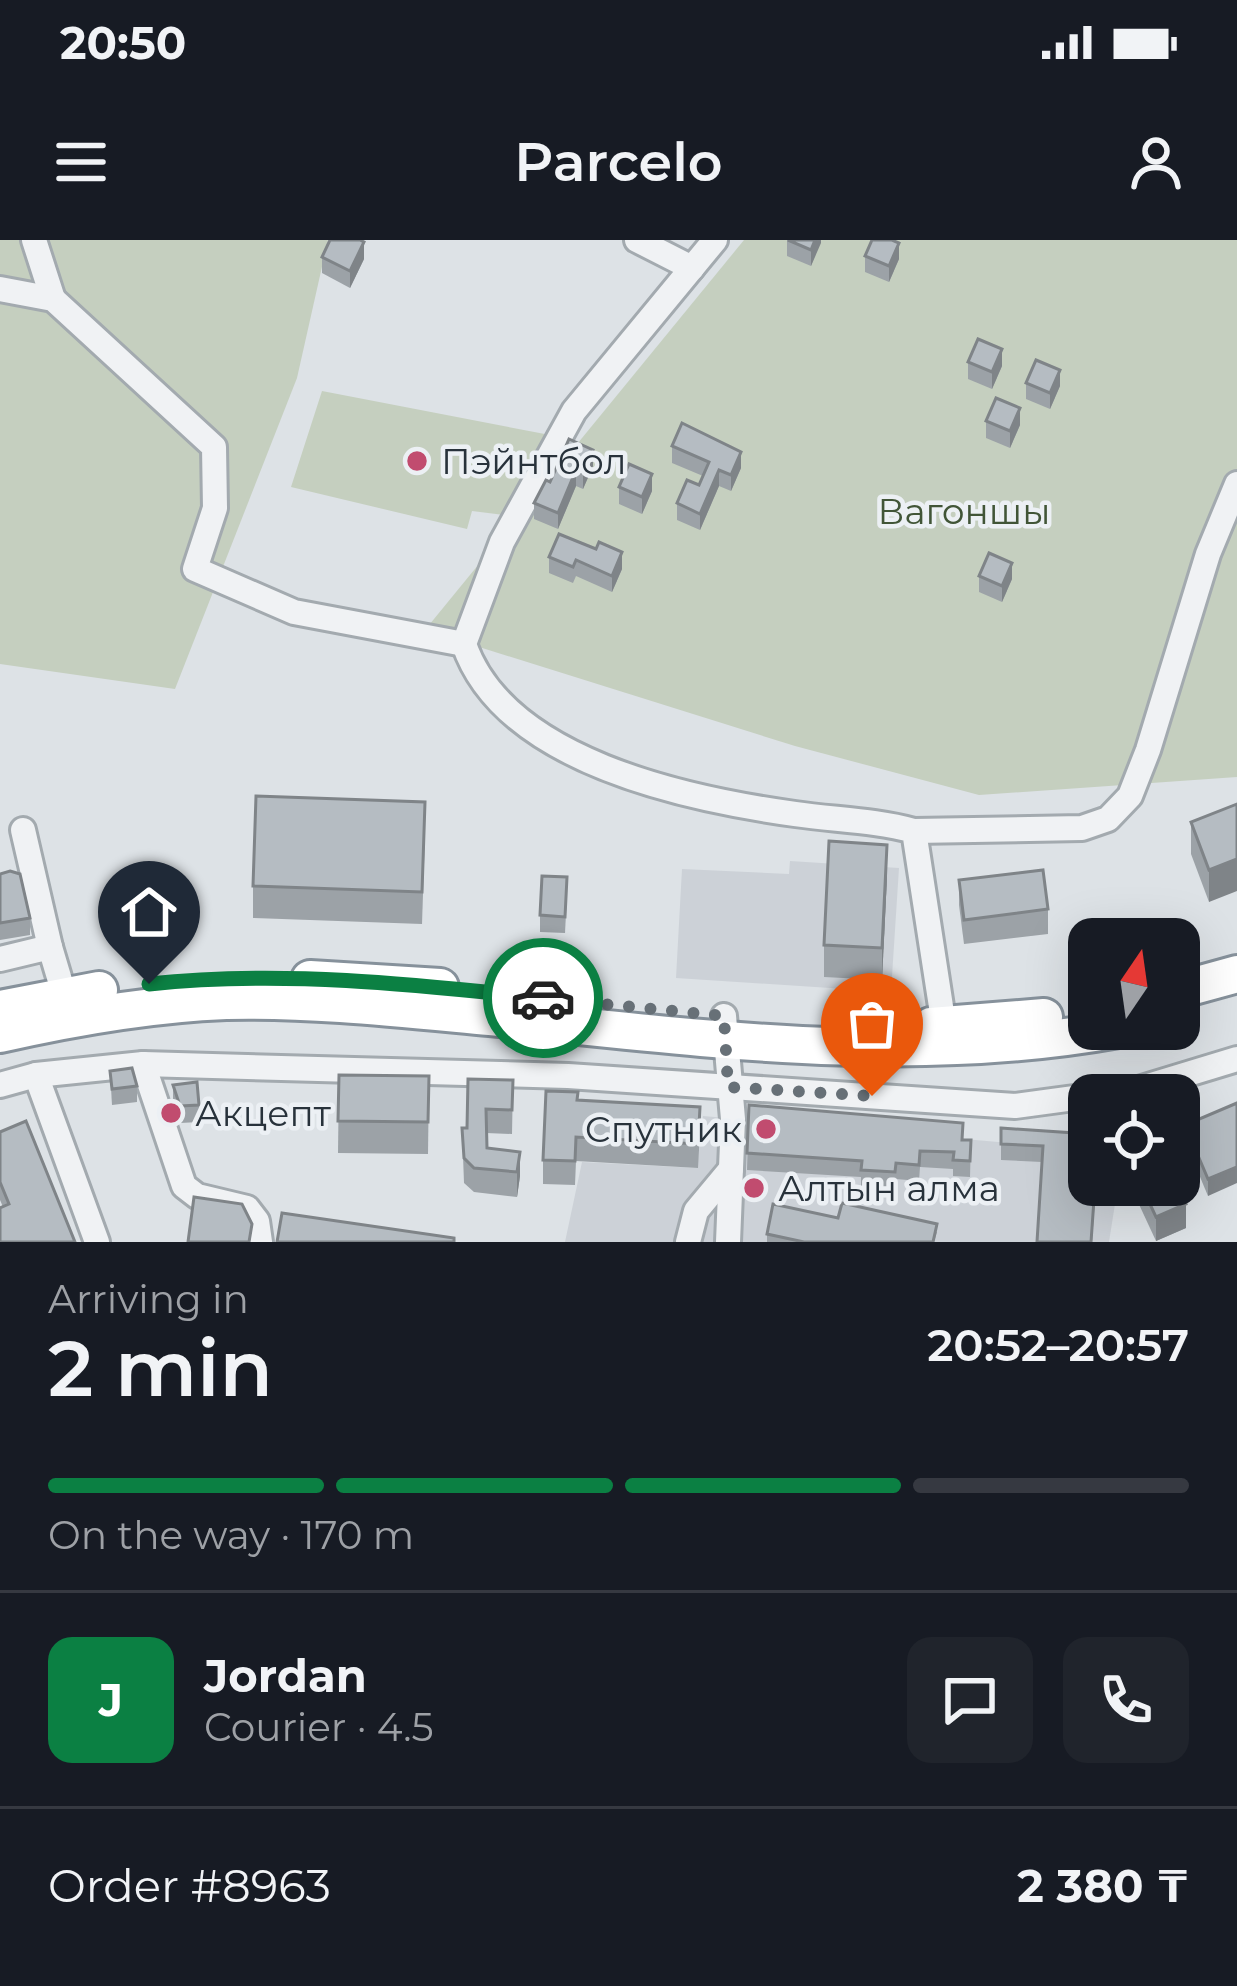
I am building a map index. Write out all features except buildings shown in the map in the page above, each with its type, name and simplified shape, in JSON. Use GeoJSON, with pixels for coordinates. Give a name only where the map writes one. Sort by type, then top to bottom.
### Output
{"type":"FeatureCollection","features":[{"type":"Feature","properties":{"kind":"highway"},"geometry":{"type":"LineString","coordinates":[[1200,984],[1237,974]]}},
{"type":"Feature","properties":{"kind":"highway"},"geometry":{"type":"LineString","coordinates":[[0,1009],[64,994],[218,976],[404,984],[886,1050],[1068,1038]]}},
{"type":"Feature","properties":{"kind":"highway"},"geometry":{"type":"LineString","coordinates":[[1200,1008],[1237,998]]}},
{"type":"Feature","properties":{"kind":"highway"},"geometry":{"type":"LineString","coordinates":[[0,1034],[98,1013],[229,1001],[726,1028],[944,1026],[1068,1012]]}},
{"type":"Feature","properties":{"kind":"street"},"geometry":{"type":"LineString","coordinates":[[34,240],[53,299],[214,447],[215,508],[195,569],[294,612],[464,644]]}},
{"type":"Feature","properties":{"kind":"street"},"geometry":{"type":"LineString","coordinates":[[637,240],[692,268]]}},
{"type":"Feature","properties":{"kind":"street"},"geometry":{"type":"LineString","coordinates":[[715,240],[574,411],[502,542],[464,644],[494,698],[536,734],[590,760],[703,799],[800,815],[849,817],[914,831],[1082,828],[1108,819],[1130,796],[1148,750],[1208,554],[1237,484]]}},
{"type":"Feature","properties":{"kind":"street"},"geometry":{"type":"LineString","coordinates":[[0,289],[53,299]]}},
{"type":"Feature","properties":{"kind":"street"},"geometry":{"type":"LineString","coordinates":[[23,830],[64,994]]}},
{"type":"Feature","properties":{"kind":"street"},"geometry":{"type":"LineString","coordinates":[[914,831],[944,1026]]}},
{"type":"Feature","properties":{"kind":"street"},"geometry":{"type":"LineString","coordinates":[[0,959],[50,947]]}},
{"type":"Feature","properties":{"kind":"street"},"geometry":{"type":"LineString","coordinates":[[726,1028],[733,1119],[728,1242]]}},
{"type":"Feature","properties":{"kind":"street"},"geometry":{"type":"LineString","coordinates":[[1188,1074],[1237,1059]]}},
{"type":"Feature","properties":{"kind":"street"},"geometry":{"type":"LineString","coordinates":[[143,1064],[184,1186],[197,1196],[248,1208],[257,1221],[260,1242]]}},
{"type":"Feature","properties":{"kind":"street"},"geometry":{"type":"LineString","coordinates":[[0,1085],[35,1075],[143,1064],[568,1076],[1015,1106],[1068,1099]]}},
{"type":"Feature","properties":{"kind":"street"},"geometry":{"type":"LineString","coordinates":[[35,1075],[97,1242]]}},
{"type":"Feature","properties":{"kind":"street"},"geometry":{"type":"LineString","coordinates":[[688,1242],[696,1211],[731,1169]]}},
{"type":"Feature","properties":{"kind":"shaded area"},"geometry":{"type":"Polygon","coordinates":[[[790,861],[899,868],[891,992],[676,978],[682,869],[789,874],[790,861]]]}},
{"type":"Feature","properties":{"kind":"shaded area","name":"Алтын алма"},"geometry":{"type":"Polygon","coordinates":[[[703,1116],[1068,1148],[1068,1206],[1115,1206],[1109,1242],[565,1242],[582,1162],[697,1168],[703,1116]]]}},
{"type":"Feature","properties":{"kind":"green space"},"geometry":{"type":"Polygon","coordinates":[[[0,240],[328,240],[297,378],[175,689],[0,664],[0,240]]]}},
{"type":"Feature","properties":{"kind":"green space","name":"Вагоншы"},"geometry":{"type":"Polygon","coordinates":[[[744,240],[1237,240],[1237,777],[979,795],[795,746],[425,630],[744,240]]]}},
{"type":"Feature","properties":{"kind":"green space","name":"Пэйнтбол"},"geometry":{"type":"Polygon","coordinates":[[[322,391],[550,435],[504,515],[472,511],[467,529],[291,487],[322,391]]]}},
{"type":"Feature","properties":{"kind":"way so far"},"geometry":{"type":"LineString","coordinates":[[543,998],[724,1016],[728,1087],[872,1096]]}},
{"type":"Feature","properties":{"kind":"place","name":"Пэйнтбол"},"geometry":{"type":"Point","coordinates":[417,461]}},
{"type":"Feature","properties":{"kind":"place","name":"Акцепт"},"geometry":{"type":"Point","coordinates":[171,1113]}},
{"type":"Feature","properties":{"kind":"place","name":"Спутник"},"geometry":{"type":"Point","coordinates":[766,1129]}},
{"type":"Feature","properties":{"kind":"place","name":"Алтын алма"},"geometry":{"type":"Point","coordinates":[754,1188]}},
{"type":"Feature","properties":{"kind":"route"},"geometry":{"type":"LineString","coordinates":[[149,984],[218,976],[371,981],[543,998]]}}]}
